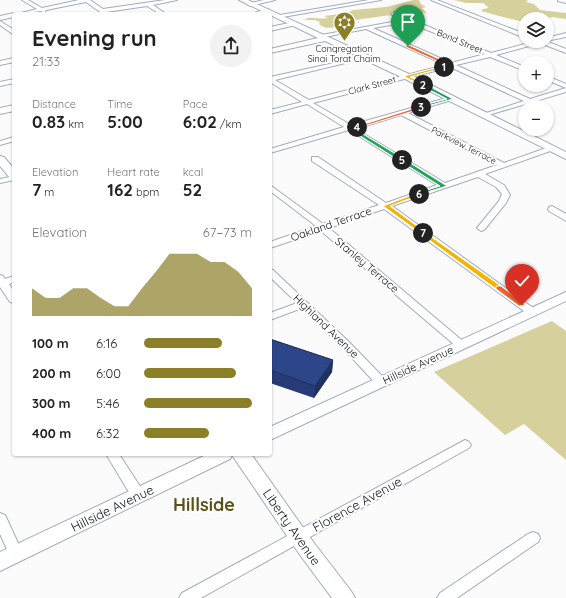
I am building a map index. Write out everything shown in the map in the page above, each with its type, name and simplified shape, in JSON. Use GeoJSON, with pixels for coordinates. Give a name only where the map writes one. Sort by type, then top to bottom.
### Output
{"type":"FeatureCollection","features":[{"type":"Feature","properties":{"kind":"street"},"geometry":{"type":"LineString","coordinates":[[24,0],[46,12]]}},
{"type":"Feature","properties":{"kind":"street"},"geometry":{"type":"LineString","coordinates":[[28,12],[87,0],[103,12]]}},
{"type":"Feature","properties":{"kind":"street"},"geometry":{"type":"LineString","coordinates":[[109,12],[175,0]]}},
{"type":"Feature","properties":{"kind":"street"},"geometry":{"type":"LineString","coordinates":[[246,2],[273,0]]}},
{"type":"Feature","properties":{"kind":"street"},"geometry":{"type":"LineString","coordinates":[[277,16],[379,0]]}},
{"type":"Feature","properties":{"kind":"street"},"geometry":{"type":"LineString","coordinates":[[433,0],[518,33]]}},
{"type":"Feature","properties":{"kind":"street"},"geometry":{"type":"LineString","coordinates":[[560,0],[566,2]]}},
{"type":"Feature","properties":{"kind":"street"},"geometry":{"type":"LineString","coordinates":[[246,2],[267,11]]}},
{"type":"Feature","properties":{"kind":"street"},"geometry":{"type":"LineString","coordinates":[[148,4],[160,12]]}},
{"type":"Feature","properties":{"kind":"street"},"geometry":{"type":"LineString","coordinates":[[263,12],[267,11]]}},
{"type":"Feature","properties":{"kind":"street"},"geometry":{"type":"LineString","coordinates":[[272,14],[406,76],[566,156]]}},
{"type":"Feature","properties":{"kind":"street","name":"Bond Street"},"geometry":{"type":"LineString","coordinates":[[394,14],[518,66]]}},
{"type":"Feature","properties":{"kind":"street"},"geometry":{"type":"LineString","coordinates":[[0,18],[12,15]]}},
{"type":"Feature","properties":{"kind":"street"},"geometry":{"type":"LineString","coordinates":[[272,50],[366,27],[409,20]]}},
{"type":"Feature","properties":{"kind":"street"},"geometry":{"type":"LineString","coordinates":[[0,23],[12,32]]}},
{"type":"Feature","properties":{"kind":"street"},"geometry":{"type":"LineString","coordinates":[[272,29],[294,24]]}},
{"type":"Feature","properties":{"kind":"street"},"geometry":{"type":"LineString","coordinates":[[366,27],[528,100]]}},
{"type":"Feature","properties":{"kind":"street","name":"Clark Street"},"geometry":{"type":"LineString","coordinates":[[554,38],[566,35]]}},
{"type":"Feature","properties":{"kind":"street"},"geometry":{"type":"LineString","coordinates":[[554,46],[566,51]]}},
{"type":"Feature","properties":{"kind":"street","name":"Clark Street"},"geometry":{"type":"LineString","coordinates":[[272,111],[518,48]]}},
{"type":"Feature","properties":{"kind":"street"},"geometry":{"type":"LineString","coordinates":[[272,79],[364,57]]}},
{"type":"Feature","properties":{"kind":"street"},"geometry":{"type":"LineString","coordinates":[[0,63],[12,60]]}},
{"type":"Feature","properties":{"kind":"street"},"geometry":{"type":"LineString","coordinates":[[272,80],[444,186]]}},
{"type":"Feature","properties":{"kind":"street"},"geometry":{"type":"LineString","coordinates":[[0,84],[12,81]]}},
{"type":"Feature","properties":{"kind":"street"},"geometry":{"type":"LineString","coordinates":[[554,81],[566,86]]}},
{"type":"Feature","properties":{"kind":"street"},"geometry":{"type":"LineString","coordinates":[[533,100],[566,90]]}},
{"type":"Feature","properties":{"kind":"street"},"geometry":{"type":"LineString","coordinates":[[272,150],[351,129],[450,99]]}},
{"type":"Feature","properties":{"kind":"street"},"geometry":{"type":"LineString","coordinates":[[483,115],[518,105]]}},
{"type":"Feature","properties":{"kind":"street"},"geometry":{"type":"LineString","coordinates":[[0,111],[12,108]]}},
{"type":"Feature","properties":{"kind":"street","name":"Parkview Terrace"},"geometry":{"type":"LineString","coordinates":[[402,113],[504,166]]}},
{"type":"Feature","properties":{"kind":"street"},"geometry":{"type":"LineString","coordinates":[[0,143],[12,140]]}},
{"type":"Feature","properties":{"kind":"street","name":"Oakland Terrace"},"geometry":{"type":"LineString","coordinates":[[272,244],[504,166],[552,148]]}},
{"type":"Feature","properties":{"kind":"street"},"geometry":{"type":"LineString","coordinates":[[0,159],[12,174]]}},
{"type":"Feature","properties":{"kind":"street"},"geometry":{"type":"LineString","coordinates":[[315,159],[386,206],[532,312]]}},
{"type":"Feature","properties":{"kind":"street"},"geometry":{"type":"LineString","coordinates":[[479,174],[500,186],[505,190],[506,195],[505,199],[486,219],[481,228]]}},
{"type":"Feature","properties":{"kind":"street"},"geometry":{"type":"LineString","coordinates":[[0,181],[12,178]]}},
{"type":"Feature","properties":{"kind":"street","name":"Stanley Terrace"},"geometry":{"type":"LineString","coordinates":[[272,189],[322,227],[461,345]]}},
{"type":"Feature","properties":{"kind":"street"},"geometry":{"type":"LineString","coordinates":[[552,209],[566,218]]}},
{"type":"Feature","properties":{"kind":"street","name":"Highland Avenue"},"geometry":{"type":"LineString","coordinates":[[272,274],[344,342],[381,382]]}},
{"type":"Feature","properties":{"kind":"street"},"geometry":{"type":"LineString","coordinates":[[12,279],[1,282],[12,297]]}},
{"type":"Feature","properties":{"kind":"street","name":"Hillside Avenue"},"geometry":{"type":"LineString","coordinates":[[272,433],[566,296]]}},
{"type":"Feature","properties":{"kind":"street"},"geometry":{"type":"LineString","coordinates":[[272,316],[304,304]]}},
{"type":"Feature","properties":{"kind":"street","name":"Florence Avenue"},"geometry":{"type":"LineString","coordinates":[[187,598],[465,445]]}},
{"type":"Feature","properties":{"kind":"street"},"geometry":{"type":"LineString","coordinates":[[113,456],[138,495]]}},
{"type":"Feature","properties":{"kind":"street","name":"Hillside Avenue"},"geometry":{"type":"LineString","coordinates":[[8,558],[220,456]]}},
{"type":"Feature","properties":{"kind":"street","name":"Liberty Avenue"},"geometry":{"type":"LineString","coordinates":[[242,456],[298,536],[344,598]]}},
{"type":"Feature","properties":{"kind":"street"},"geometry":{"type":"LineString","coordinates":[[0,519],[8,558]]}},
{"type":"Feature","properties":{"kind":"street"},"geometry":{"type":"LineString","coordinates":[[445,598],[533,538]]}},
{"type":"Feature","properties":{"kind":"shaded area"},"geometry":{"type":"Polygon","coordinates":[[[413,0],[419,0],[421,4],[426,7],[422,8],[427,13],[402,11],[393,13],[394,15],[337,22],[333,23],[337,27],[330,28],[323,27],[319,24],[320,22],[315,20],[304,20],[309,18],[328,18],[324,16],[347,13],[353,10],[386,7],[413,0]]]}},
{"type":"Feature","properties":{"kind":"shaded area"},"geometry":{"type":"Polygon","coordinates":[[[454,0],[528,0],[526,2],[534,4],[540,10],[566,13],[566,19],[554,17],[554,12],[518,12],[518,20],[481,11],[489,8],[483,3],[466,3],[454,0]]]}},
{"type":"Feature","properties":{"kind":"shaded area"},"geometry":{"type":"Polygon","coordinates":[[[552,321],[566,331],[566,460],[524,424],[505,435],[434,372],[552,321]]]}},
{"type":"Feature","properties":{"kind":"building"},"geometry":{"type":"Polygon","coordinates":[[[272,340],[333,360],[315,386],[272,371],[272,340]]]}},
{"type":"Feature","properties":{"kind":"place","name":"Congregation Sinai Torat Chaim"},"geometry":{"type":"Point","coordinates":[344,42]}},
{"type":"Feature","properties":{"kind":"district","name":"Hillside"},"geometry":{"type":"Point","coordinates":[204,504]}},
{"type":"Feature","properties":{"kind":"route"},"geometry":{"type":"LineString","coordinates":[[408,46],[450,65],[406,76],[450,99],[351,129],[444,186],[386,206],[522,305]]}}]}
